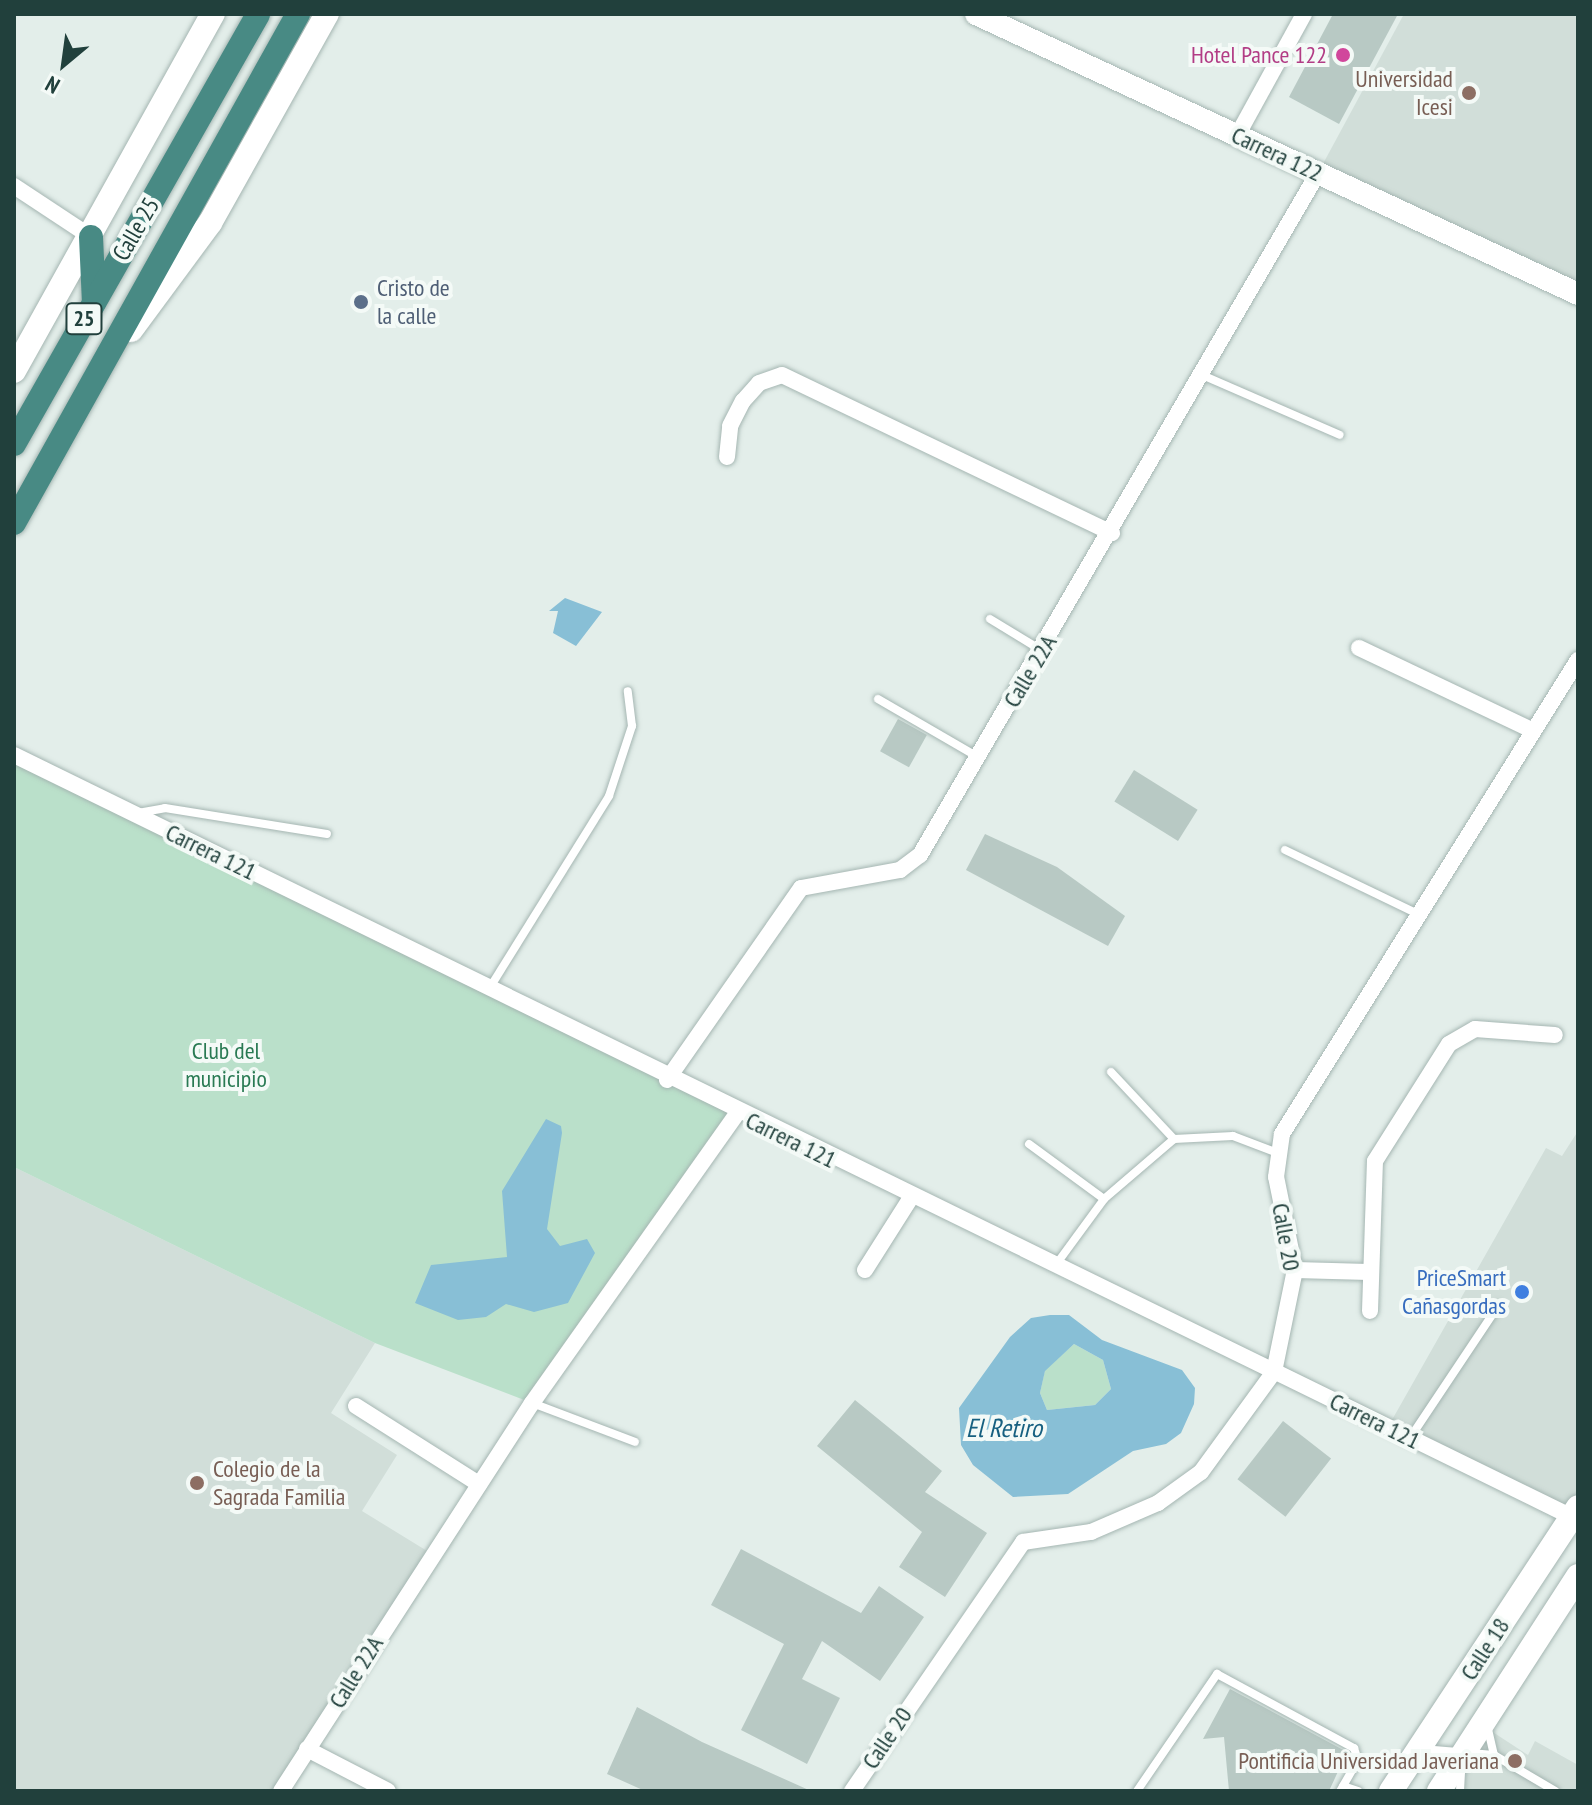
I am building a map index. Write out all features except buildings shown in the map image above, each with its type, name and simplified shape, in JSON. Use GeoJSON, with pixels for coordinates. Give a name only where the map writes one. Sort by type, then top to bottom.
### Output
{"type":"FeatureCollection","features":[{"type":"Feature","properties":{"kind":"highway","name":"Calle 25"},"geometry":{"type":"LineString","coordinates":[[14,444],[258,14]]}},
{"type":"Feature","properties":{"kind":"highway","name":"Calle 25"},"geometry":{"type":"LineString","coordinates":[[14,523],[298,14]]}},
{"type":"Feature","properties":{"kind":"highway"},"geometry":{"type":"LineString","coordinates":[[91,237],[94,303]]}},
{"type":"Feature","properties":{"kind":"main road","name":"Calle 25"},"geometry":{"type":"LineString","coordinates":[[14,371],[213,14]]}},
{"type":"Feature","properties":{"kind":"main road","name":"Calle 25"},"geometry":{"type":"LineString","coordinates":[[101,371],[210,223],[327,14]]}},
{"type":"Feature","properties":{"kind":"main road","name":"Calle 18"},"geometry":{"type":"LineString","coordinates":[[1391,1791],[1575,1512]]}},
{"type":"Feature","properties":{"kind":"main road","name":"Calle 18"},"geometry":{"type":"LineString","coordinates":[[1439,1791],[1578,1576]]}},
{"type":"Feature","properties":{"kind":"street","name":"Carrera 122"},"geometry":{"type":"LineString","coordinates":[[976,14],[1578,294]]}},
{"type":"Feature","properties":{"kind":"street"},"geometry":{"type":"LineString","coordinates":[[1237,136],[1304,14]]}},
{"type":"Feature","properties":{"kind":"street","name":"Calle 22A"},"geometry":{"type":"LineString","coordinates":[[667,1080],[783,906],[820,880],[900,870],[920,855],[1112,533],[1318,173]]}},
{"type":"Feature","properties":{"kind":"street"},"geometry":{"type":"LineString","coordinates":[[14,186],[91,237]]}},
{"type":"Feature","properties":{"kind":"street"},"geometry":{"type":"LineString","coordinates":[[727,457],[730,426],[743,401],[759,383],[782,375],[1112,533]]}},
{"type":"Feature","properties":{"kind":"street"},"geometry":{"type":"LineString","coordinates":[[1359,648],[1532,730]]}},
{"type":"Feature","properties":{"kind":"street"},"geometry":{"type":"LineString","coordinates":[[1275,1152],[1416,913],[1578,660]]}},
{"type":"Feature","properties":{"kind":"street","name":"Carrera 121"},"geometry":{"type":"LineString","coordinates":[[14,755],[1053,1269],[1410,1438],[1575,1512]]}},
{"type":"Feature","properties":{"kind":"street"},"geometry":{"type":"LineString","coordinates":[[1370,1311],[1375,1161],[1449,1044],[1460,1031],[1475,1029],[1555,1035]]}},
{"type":"Feature","properties":{"kind":"street","name":"Calle 22A"},"geometry":{"type":"LineString","coordinates":[[281,1791],[532,1403],[737,1114]]}},
{"type":"Feature","properties":{"kind":"street","name":"Calle 20"},"geometry":{"type":"LineString","coordinates":[[852,1791],[1023,1542],[1091,1532],[1158,1503],[1201,1472],[1274,1372],[1295,1270],[1275,1152]]}},
{"type":"Feature","properties":{"kind":"street"},"geometry":{"type":"LineString","coordinates":[[865,1270],[910,1199]]}},
{"type":"Feature","properties":{"kind":"street"},"geometry":{"type":"LineString","coordinates":[[1295,1270],[1369,1272]]}},
{"type":"Feature","properties":{"kind":"street"},"geometry":{"type":"LineString","coordinates":[[356,1406],[479,1484]]}},
{"type":"Feature","properties":{"kind":"street"},"geometry":{"type":"LineString","coordinates":[[307,1749],[388,1791]]}},
{"type":"Feature","properties":{"kind":"lane"},"geometry":{"type":"LineString","coordinates":[[1202,375],[1340,435]]}},
{"type":"Feature","properties":{"kind":"lane"},"geometry":{"type":"LineString","coordinates":[[990,619],[1042,651]]}},
{"type":"Feature","properties":{"kind":"lane"},"geometry":{"type":"LineString","coordinates":[[489,989],[609,796],[632,726],[628,691]]}},
{"type":"Feature","properties":{"kind":"lane"},"geometry":{"type":"LineString","coordinates":[[878,699],[978,757]]}},
{"type":"Feature","properties":{"kind":"lane"},"geometry":{"type":"LineString","coordinates":[[134,814],[165,808],[327,834]]}},
{"type":"Feature","properties":{"kind":"lane"},"geometry":{"type":"LineString","coordinates":[[1285,850],[1416,913]]}},
{"type":"Feature","properties":{"kind":"lane"},"geometry":{"type":"LineString","coordinates":[[1111,1072],[1174,1139]]}},
{"type":"Feature","properties":{"kind":"lane"},"geometry":{"type":"LineString","coordinates":[[1053,1269],[1104,1199],[1174,1139],[1233,1136],[1275,1152]]}},
{"type":"Feature","properties":{"kind":"lane"},"geometry":{"type":"LineString","coordinates":[[1029,1144],[1104,1199]]}},
{"type":"Feature","properties":{"kind":"lane"},"geometry":{"type":"LineString","coordinates":[[1410,1438],[1498,1306]]}},
{"type":"Feature","properties":{"kind":"lane"},"geometry":{"type":"LineString","coordinates":[[532,1403],[635,1442]]}},
{"type":"Feature","properties":{"kind":"lane"},"geometry":{"type":"LineString","coordinates":[[1137,1791],[1217,1674],[1354,1748],[1358,1760],[1342,1788],[1358,1791]]}},
{"type":"Feature","properties":{"kind":"lane"},"geometry":{"type":"LineString","coordinates":[[1486,1719],[1494,1755]]}},
{"type":"Feature","properties":{"kind":"lane"},"geometry":{"type":"LineString","coordinates":[[1420,1748],[1463,1755],[1494,1755],[1555,1791]]}},
{"type":"Feature","properties":{"kind":"lane"},"geometry":{"type":"LineString","coordinates":[[1460,1791],[1463,1755]]}},
{"type":"Feature","properties":{"kind":"shaded area","name":"Universidad Icesi"},"geometry":{"type":"Polygon","coordinates":[[[1404,14],[1578,14],[1578,294],[1318,173],[1404,14]]]}},
{"type":"Feature","properties":{"kind":"shaded area","name":"PriceSmart Cañasgordas"},"geometry":{"type":"Polygon","coordinates":[[[1578,1131],[1578,1507],[1572,1517],[1388,1427],[1546,1148],[1562,1156],[1578,1131]]]}},
{"type":"Feature","properties":{"kind":"shaded area","name":"Colegio de la Sagrada Familia"},"geometry":{"type":"Polygon","coordinates":[[[14,1167],[375,1343],[331,1413],[397,1455],[362,1511],[432,1554],[281,1791],[14,1791],[14,1167]]]}},
{"type":"Feature","properties":{"kind":"shaded area","name":"Pontificia Universidad Javeriana"},"geometry":{"type":"Polygon","coordinates":[[[1482,1725],[1528,1755],[1535,1741],[1578,1765],[1578,1791],[1439,1791],[1482,1725]]]}},
{"type":"Feature","properties":{"kind":"green space","name":"Club del municipio"},"geometry":{"type":"Polygon","coordinates":[[[14,755],[737,1114],[532,1403],[375,1343],[14,1167],[14,755]]]}},
{"type":"Feature","properties":{"kind":"green space"},"geometry":{"type":"Polygon","coordinates":[[[1074,1344],[1103,1360],[1111,1389],[1095,1405],[1047,1410],[1040,1393],[1045,1370],[1074,1344]]]}},
{"type":"Feature","properties":{"kind":"water"},"geometry":{"type":"Polygon","coordinates":[[[565,598],[602,612],[576,646],[553,633],[558,611],[549,611],[565,598]]]}},
{"type":"Feature","properties":{"kind":"water"},"geometry":{"type":"Polygon","coordinates":[[[546,1119],[561,1126],[562,1133],[547,1229],[560,1246],[587,1239],[595,1253],[568,1303],[534,1312],[506,1304],[486,1317],[458,1320],[415,1303],[431,1265],[507,1257],[502,1191],[546,1119]]]}},
{"type":"Feature","properties":{"kind":"water","name":"El Retiro"},"geometry":{"type":"Polygon","coordinates":[[[1069,1315],[1102,1340],[1182,1370],[1195,1388],[1194,1404],[1181,1433],[1166,1444],[1133,1451],[1068,1494],[1013,1497],[973,1465],[961,1445],[959,1408],[1010,1337],[1031,1318],[1069,1315]],[[1074,1344],[1045,1371],[1040,1393],[1047,1410],[1095,1405],[1111,1389],[1103,1360],[1074,1344]]]}},
{"type":"Feature","properties":{"kind":"place","name":"Hotel Pance 122"},"geometry":{"type":"Point","coordinates":[1343,55]}},
{"type":"Feature","properties":{"kind":"place","name":"Universidad Icesi"},"geometry":{"type":"Point","coordinates":[1469,93]}},
{"type":"Feature","properties":{"kind":"place","name":"Cristo de la calle"},"geometry":{"type":"Point","coordinates":[361,302]}},
{"type":"Feature","properties":{"kind":"place","name":"PriceSmart Cañasgordas"},"geometry":{"type":"Point","coordinates":[1522,1292]}},
{"type":"Feature","properties":{"kind":"place","name":"Colegio de la Sagrada Familia"},"geometry":{"type":"Point","coordinates":[197,1483]}},
{"type":"Feature","properties":{"kind":"place","name":"Pontificia Universidad Javeriana"},"geometry":{"type":"Point","coordinates":[1515,1761]}}]}
